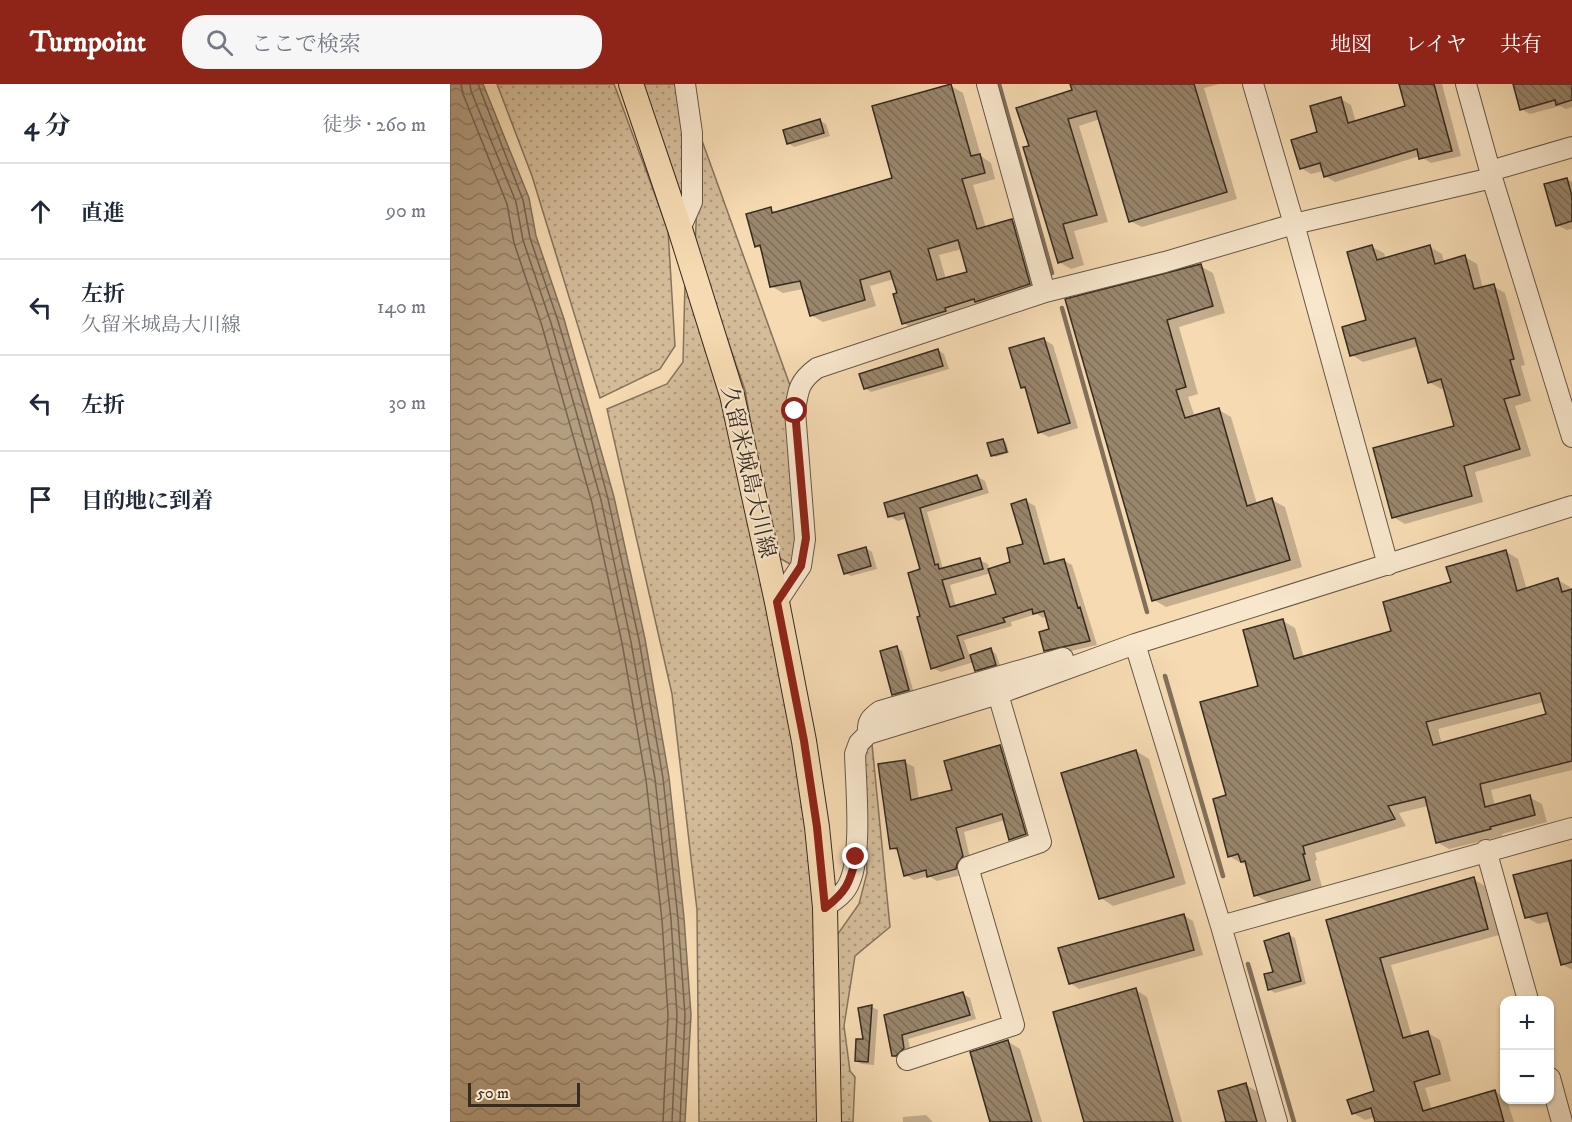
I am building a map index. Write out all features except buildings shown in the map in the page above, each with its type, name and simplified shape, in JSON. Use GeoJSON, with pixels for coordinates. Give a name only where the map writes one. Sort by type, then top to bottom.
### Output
{"type":"FeatureCollection","features":[{"type":"Feature","properties":{"kind":"main road","name":"久留米城島大川線"},"geometry":{"type":"LineString","coordinates":[[631,84],[681,229],[732,394],[777,602],[804,741],[817,827],[825,908],[829,1122]]}},
{"type":"Feature","properties":{"kind":"street"},"geometry":{"type":"LineString","coordinates":[[681,229],[692,202],[692,133],[685,84]]}},
{"type":"Feature","properties":{"kind":"street"},"geometry":{"type":"LineString","coordinates":[[987,84],[1045,292]]}},
{"type":"Feature","properties":{"kind":"street"},"geometry":{"type":"LineString","coordinates":[[1253,84],[1388,565]]}},
{"type":"Feature","properties":{"kind":"street"},"geometry":{"type":"LineString","coordinates":[[1466,84],[1491,174],[1572,436]]}},
{"type":"Feature","properties":{"kind":"street"},"geometry":{"type":"LineString","coordinates":[[777,602],[801,566],[806,538],[795,411],[798,390],[806,377],[817,368],[1045,292],[1165,262],[1294,224],[1491,174],[1572,147]]}},
{"type":"Feature","properties":{"kind":"street"},"geometry":{"type":"LineString","coordinates":[[825,908],[840,896],[850,882],[856,857],[855,754],[860,743],[868,734],[998,694],[1135,644],[1572,506]]}},
{"type":"Feature","properties":{"kind":"street"},"geometry":{"type":"LineString","coordinates":[[1135,644],[1221,926],[1277,1122]]}},
{"type":"Feature","properties":{"kind":"street"},"geometry":{"type":"LineString","coordinates":[[868,734],[871,718],[880,711],[1070,656],[1080,656],[1089,661]]}},
{"type":"Feature","properties":{"kind":"street"},"geometry":{"type":"LineString","coordinates":[[907,1060],[1014,1025],[968,867],[1041,842],[998,694]]}},
{"type":"Feature","properties":{"kind":"street"},"geometry":{"type":"LineString","coordinates":[[1221,926],[1486,850],[1572,828]]}},
{"type":"Feature","properties":{"kind":"street"},"geometry":{"type":"LineString","coordinates":[[1486,850],[1527,996]]}},
{"type":"Feature","properties":{"kind":"street"},"geometry":{"type":"LineString","coordinates":[[1554,1093],[1562,1122]]}},
{"type":"Feature","properties":{"kind":"shaded area"},"geometry":{"type":"Polygon","coordinates":[[[497,84],[614,84],[668,230],[675,346],[660,369],[600,398],[532,176],[497,84]]]}},
{"type":"Feature","properties":{"kind":"shaded area"},"geometry":{"type":"Polygon","coordinates":[[[642,84],[679,84],[688,194],[678,201],[642,84]]]}},
{"type":"Feature","properties":{"kind":"shaded area"},"geometry":{"type":"Polygon","coordinates":[[[700,135],[792,391],[796,558],[790,564],[774,555],[745,390],[695,247],[700,135]]]}},
{"type":"Feature","properties":{"kind":"shaded area"},"geometry":{"type":"Polygon","coordinates":[[[685,283],[724,403],[796,745],[815,884],[817,1122],[699,1122],[697,910],[672,694],[607,409],[667,384],[683,362],[685,283]]]}},
{"type":"Feature","properties":{"kind":"shaded area"},"geometry":{"type":"Polygon","coordinates":[[[872,744],[890,927],[855,956],[844,1026],[850,1071],[855,1077],[853,1122],[838,1122],[835,938],[859,904],[867,873],[863,755],[872,744]]]}},
{"type":"Feature","properties":{"kind":"water"},"geometry":{"type":"Polygon","coordinates":[[[450,84],[483,84],[529,198],[536,236],[564,319],[614,497],[645,639],[669,777],[684,918],[691,1015],[685,1122],[450,1122],[450,84]]]}},
{"type":"Feature","properties":{"kind":"waterway"},"geometry":{"type":"LineString","coordinates":[[999,84],[1052,273]]}},
{"type":"Feature","properties":{"kind":"waterway"},"geometry":{"type":"LineString","coordinates":[[1062,308],[1147,612]]}},
{"type":"Feature","properties":{"kind":"waterway"},"geometry":{"type":"LineString","coordinates":[[1165,676],[1223,876]]}},
{"type":"Feature","properties":{"kind":"waterway"},"geometry":{"type":"LineString","coordinates":[[1248,964],[1294,1122]]}},
{"type":"Feature","properties":{"kind":"route"},"geometry":{"type":"LineString","coordinates":[[795,411],[806,538],[801,566],[777,602],[804,741],[817,827],[825,908],[840,896],[850,882],[856,857]]}}]}
